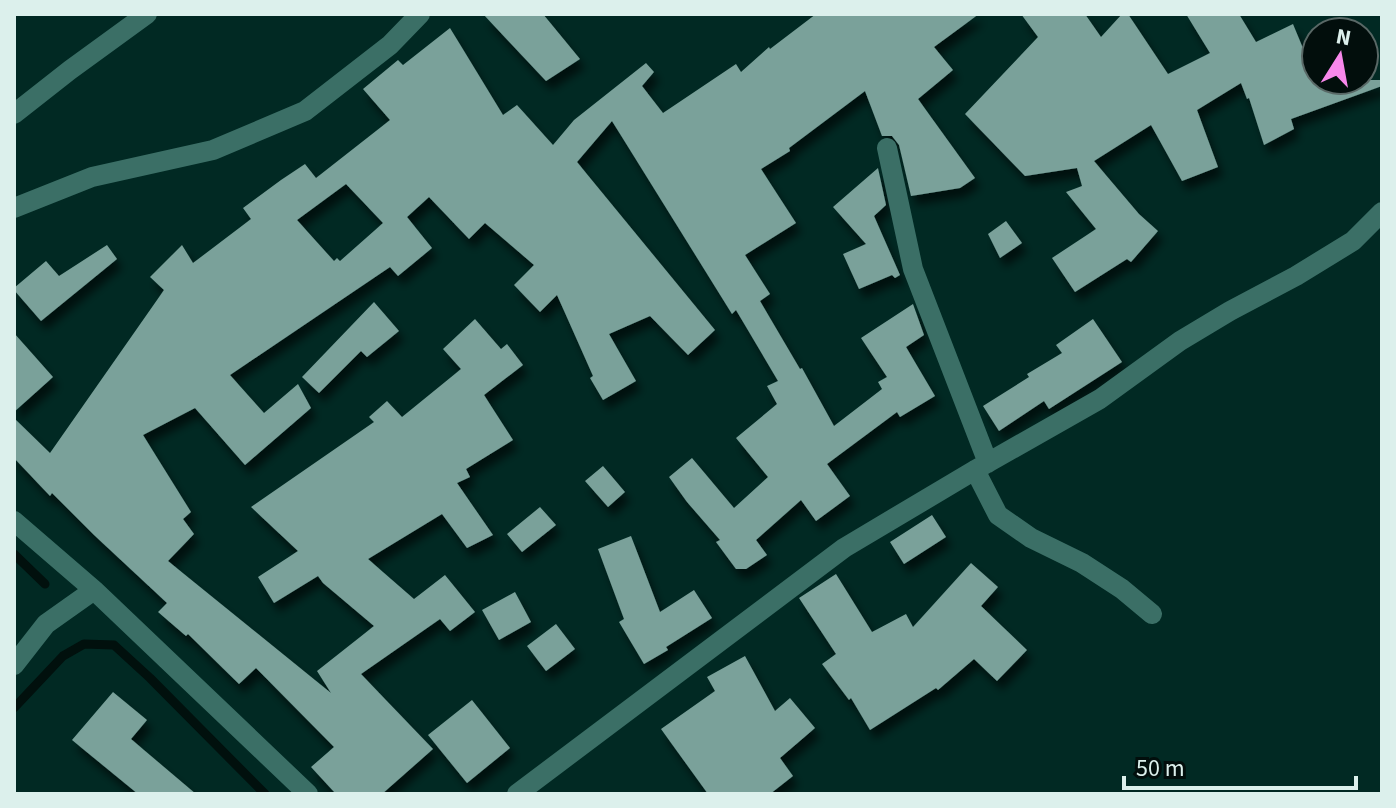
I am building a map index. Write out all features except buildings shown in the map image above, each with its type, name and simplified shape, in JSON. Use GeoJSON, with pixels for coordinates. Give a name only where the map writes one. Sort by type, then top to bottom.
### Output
{"type":"FeatureCollection","features":[{"type":"Feature","properties":{"kind":"street"},"geometry":{"type":"LineString","coordinates":[[14,114],[147,14]]}},
{"type":"Feature","properties":{"kind":"street"},"geometry":{"type":"LineString","coordinates":[[14,208],[92,177],[213,150],[305,111],[390,45],[420,14]]}},
{"type":"Feature","properties":{"kind":"street"},"geometry":{"type":"LineString","coordinates":[[887,148],[913,269],[998,515],[1031,538],[1082,563],[1122,589],[1152,614]]}},
{"type":"Feature","properties":{"kind":"street"},"geometry":{"type":"LineString","coordinates":[[517,794],[844,548],[1100,399],[1180,341],[1353,241],[1382,212]]}},
{"type":"Feature","properties":{"kind":"street"},"geometry":{"type":"LineString","coordinates":[[14,521],[94,590],[308,794]]}},
{"type":"Feature","properties":{"kind":"street"},"geometry":{"type":"LineString","coordinates":[[14,665],[46,624],[94,590]]}},
{"type":"Feature","properties":{"kind":"waterway"},"geometry":{"type":"LineString","coordinates":[[14,554],[45,584]]}},
{"type":"Feature","properties":{"kind":"waterway"},"geometry":{"type":"LineString","coordinates":[[14,708],[63,656],[84,644],[114,645],[265,794]]}}]}
